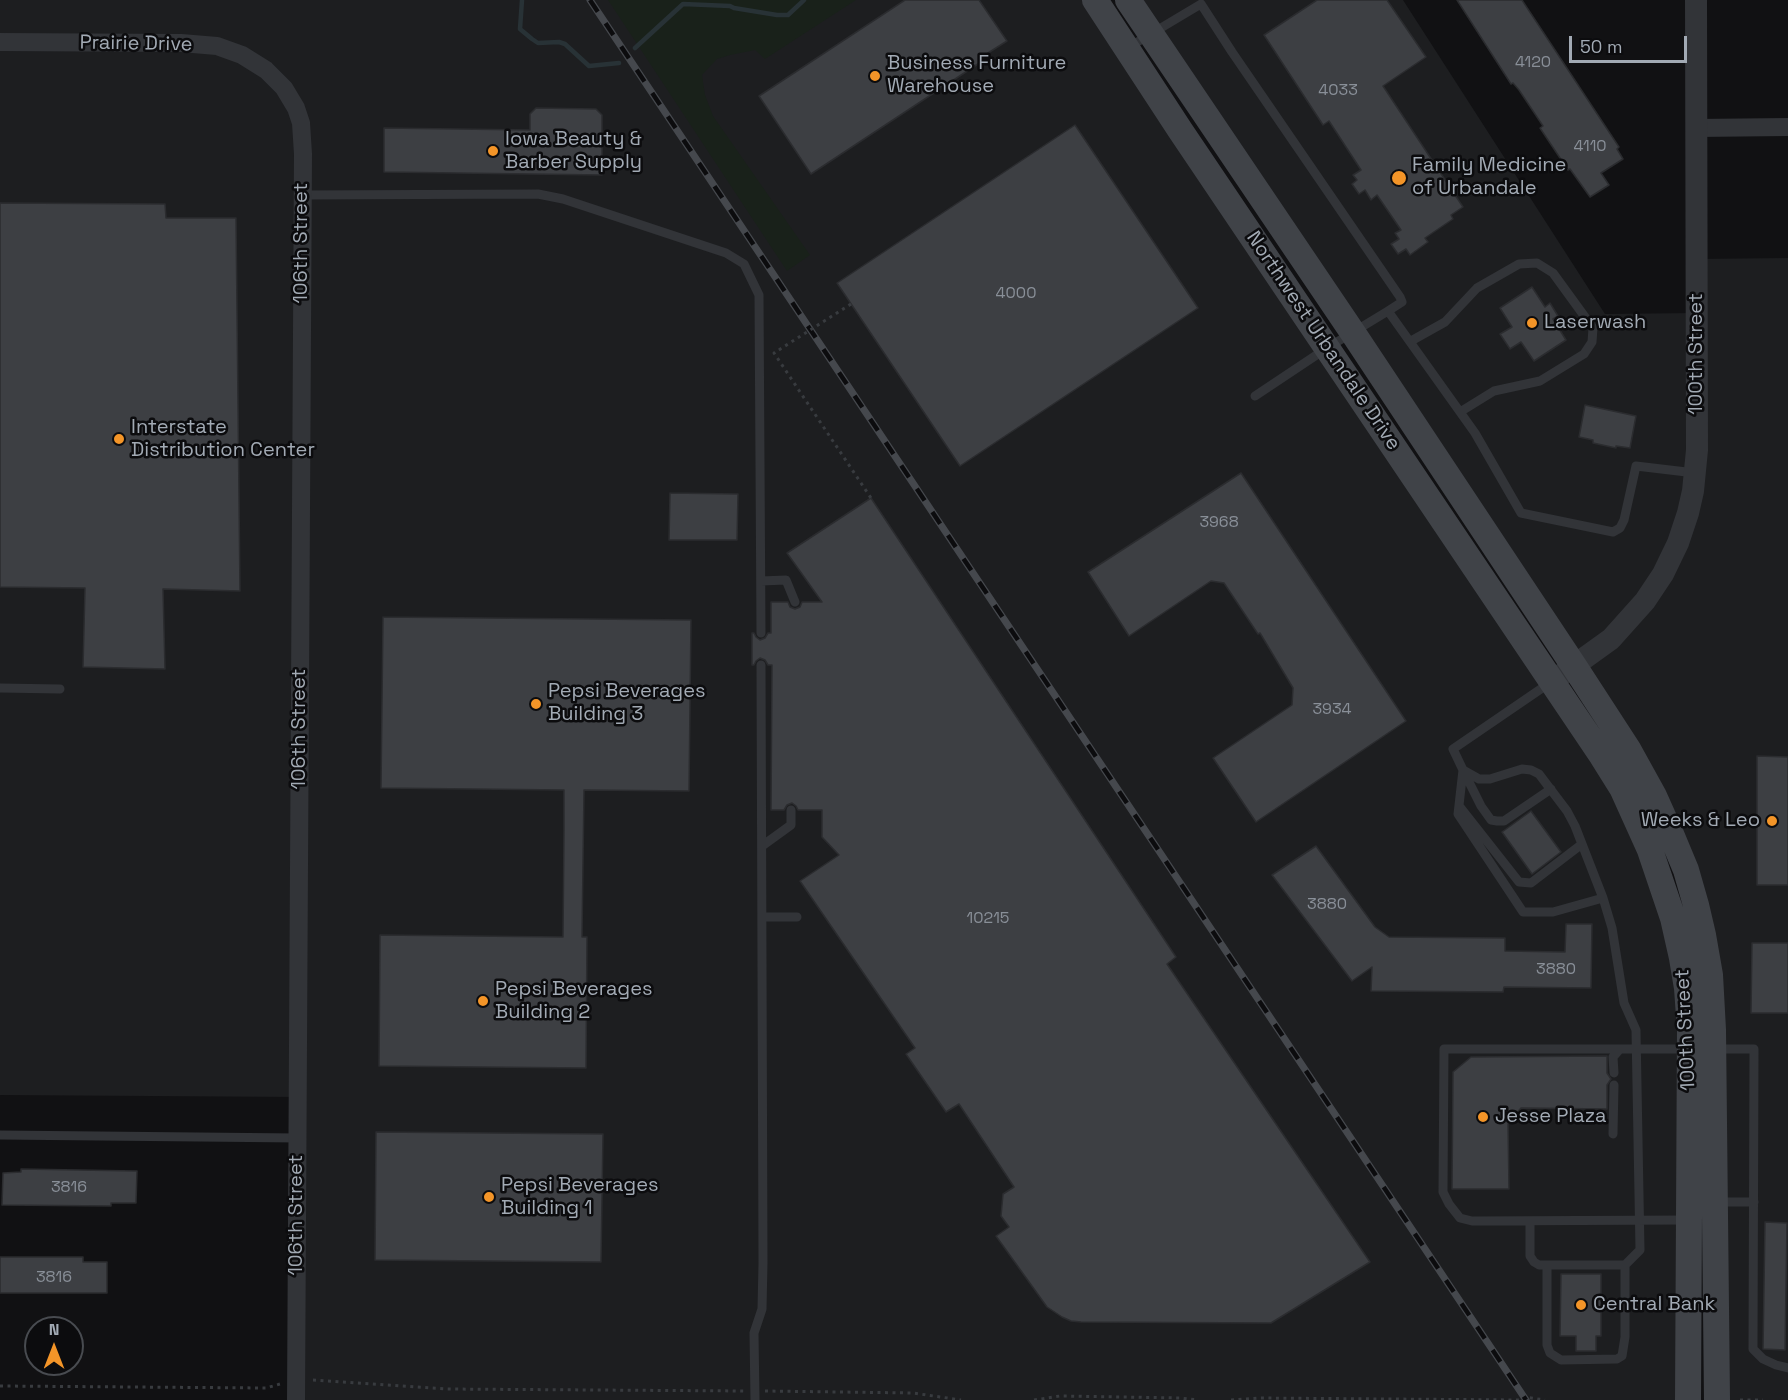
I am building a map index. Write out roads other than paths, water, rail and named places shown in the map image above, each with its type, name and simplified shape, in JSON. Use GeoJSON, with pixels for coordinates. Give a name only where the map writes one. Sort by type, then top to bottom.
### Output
{"type":"FeatureCollection","features":[{"type":"Feature","properties":{"kind":"main road","name":"Northwest Urbandale Drive"},"geometry":{"type":"LineString","coordinates":[[1095,0],[1180,130],[1552,681]]}},
{"type":"Feature","properties":{"kind":"main road","name":"Northwest Urbandale Drive"},"geometry":{"type":"LineString","coordinates":[[1128,0],[1574,666]]}},
{"type":"Feature","properties":{"kind":"main road","name":"100th Street"},"geometry":{"type":"LineString","coordinates":[[1574,666],[1633,758],[1654,796],[1686,870],[1703,935],[1708,965],[1689,1220],[1688,1400]]}},
{"type":"Feature","properties":{"kind":"main road","name":"100th Street"},"geometry":{"type":"LineString","coordinates":[[1552,681],[1622,788],[1662,882],[1673,918],[1701,1049],[1714,1202],[1717,1400]]}},
{"type":"Feature","properties":{"kind":"street","name":"100th Street"},"geometry":{"type":"LineString","coordinates":[[1552,681],[1611,639],[1634,616],[1663,574],[1678,543],[1688,513],[1697,450],[1696,0]]}},
{"type":"Feature","properties":{"kind":"street","name":"Prairie Drive"},"geometry":{"type":"LineString","coordinates":[[0,42],[182,43],[217,46],[242,55],[266,70]]}},
{"type":"Feature","properties":{"kind":"street","name":"106th Street"},"geometry":{"type":"LineString","coordinates":[[266,70],[284,88],[296,108],[301,123],[303,195],[297,1400]]}},
{"type":"Feature","properties":{"kind":"street"},"geometry":{"type":"LineString","coordinates":[[1696,128],[1788,127]]}},
{"type":"Feature","properties":{"kind":"lane"},"geometry":{"type":"LineString","coordinates":[[1127,48],[1201,4],[1402,302],[1255,396]]}},
{"type":"Feature","properties":{"kind":"lane"},"geometry":{"type":"LineString","coordinates":[[303,195],[538,194],[563,199],[726,253],[744,264],[759,295],[761,633]]}},
{"type":"Feature","properties":{"kind":"lane"},"geometry":{"type":"LineString","coordinates":[[1411,341],[1445,322],[1478,288],[1519,264],[1537,263],[1552,273],[1593,328],[1592,342],[1584,354],[1540,381],[1494,391],[1460,412]]}},
{"type":"Feature","properties":{"kind":"lane"},"geometry":{"type":"LineString","coordinates":[[1388,311],[1475,433],[1521,513],[1613,532],[1620,528],[1624,520],[1636,466],[1695,473]]}},
{"type":"Feature","properties":{"kind":"lane"},"geometry":{"type":"LineString","coordinates":[[761,581],[786,580],[795,602]]}},
{"type":"Feature","properties":{"kind":"lane"},"geometry":{"type":"LineString","coordinates":[[754,1395],[754,1333],[762,1309],[763,1286],[761,665]]}},
{"type":"Feature","properties":{"kind":"lane"},"geometry":{"type":"LineString","coordinates":[[1551,789],[1504,821],[1491,820],[1481,806],[1453,748],[1552,681]]}},
{"type":"Feature","properties":{"kind":"lane"},"geometry":{"type":"LineString","coordinates":[[0,688],[60,689]]}},
{"type":"Feature","properties":{"kind":"lane"},"geometry":{"type":"LineString","coordinates":[[1463,770],[1479,779],[1491,779],[1522,769],[1531,770],[1539,774],[1551,789],[1575,826],[1603,898],[1612,928],[1624,1003],[1636,1030],[1640,1250],[1625,1265],[1539,1265],[1530,1256],[1530,1221]]}},
{"type":"Feature","properties":{"kind":"lane"},"geometry":{"type":"LineString","coordinates":[[1463,770],[1458,814],[1524,912],[1553,912],[1603,898]]}},
{"type":"Feature","properties":{"kind":"lane"},"geometry":{"type":"LineString","coordinates":[[1459,805],[1519,882],[1531,883],[1582,844]]}},
{"type":"Feature","properties":{"kind":"lane"},"geometry":{"type":"LineString","coordinates":[[762,846],[791,825],[791,810]]}},
{"type":"Feature","properties":{"kind":"lane"},"geometry":{"type":"LineString","coordinates":[[762,917],[797,916]]}},
{"type":"Feature","properties":{"kind":"lane"},"geometry":{"type":"LineString","coordinates":[[1689,1220],[1472,1221],[1460,1218],[1443,1192],[1444,1049],[1754,1049],[1753,1349],[1763,1359],[1788,1368]]}},
{"type":"Feature","properties":{"kind":"lane"},"geometry":{"type":"LineString","coordinates":[[1614,1073],[1613,1057],[1620,1049]]}},
{"type":"Feature","properties":{"kind":"lane"},"geometry":{"type":"LineString","coordinates":[[1613,1134],[1614,1085]]}},
{"type":"Feature","properties":{"kind":"lane"},"geometry":{"type":"LineString","coordinates":[[0,1135],[298,1138]]}},
{"type":"Feature","properties":{"kind":"lane"},"geometry":{"type":"LineString","coordinates":[[1714,1202],[1754,1202]]}},
{"type":"Feature","properties":{"kind":"lane"},"geometry":{"type":"LineString","coordinates":[[1547,1265],[1547,1345],[1550,1353],[1561,1360],[1617,1359],[1622,1356],[1625,1337],[1625,1265]]}},
{"type":"Feature","properties":{"kind":"waterway"},"geometry":{"type":"LineString","coordinates":[[522,0],[520,29],[538,43],[565,44],[589,66],[619,63]]}},
{"type":"Feature","properties":{"kind":"waterway"},"geometry":{"type":"LineString","coordinates":[[635,48],[683,4],[730,6],[788,15],[804,0]]}},
{"type":"Feature","properties":{"kind":"railway"},"geometry":{"type":"LineString","coordinates":[[590,0],[1526,1400]]}},
{"type":"Feature","properties":{"kind":"place","name":"Business Furniture Warehouse"},"geometry":{"type":"Point","coordinates":[875,76]}},
{"type":"Feature","properties":{"kind":"place","name":"Iowa Beauty & Barber Supply"},"geometry":{"type":"Point","coordinates":[493,151]}},
{"type":"Feature","properties":{"kind":"place","name":"Family Medicine of Urbandale"},"geometry":{"type":"Point","coordinates":[1399,178]}},
{"type":"Feature","properties":{"kind":"place","name":"Laserwash"},"geometry":{"type":"Point","coordinates":[1532,323]}},
{"type":"Feature","properties":{"kind":"place","name":"Interstate Distribution Center"},"geometry":{"type":"Point","coordinates":[119,439]}},
{"type":"Feature","properties":{"kind":"place","name":"Pepsi Beverages Building 3"},"geometry":{"type":"Point","coordinates":[536,704]}},
{"type":"Feature","properties":{"kind":"place","name":"Weeks & Leo"},"geometry":{"type":"Point","coordinates":[1772,821]}},
{"type":"Feature","properties":{"kind":"place","name":"Pepsi Beverages Building 2"},"geometry":{"type":"Point","coordinates":[483,1001]}},
{"type":"Feature","properties":{"kind":"place","name":"Jesse Plaza"},"geometry":{"type":"Point","coordinates":[1483,1117]}},
{"type":"Feature","properties":{"kind":"place","name":"Pepsi Beverages Building 1"},"geometry":{"type":"Point","coordinates":[489,1197]}},
{"type":"Feature","properties":{"kind":"place","name":"Central Bank"},"geometry":{"type":"Point","coordinates":[1581,1305]}}]}
